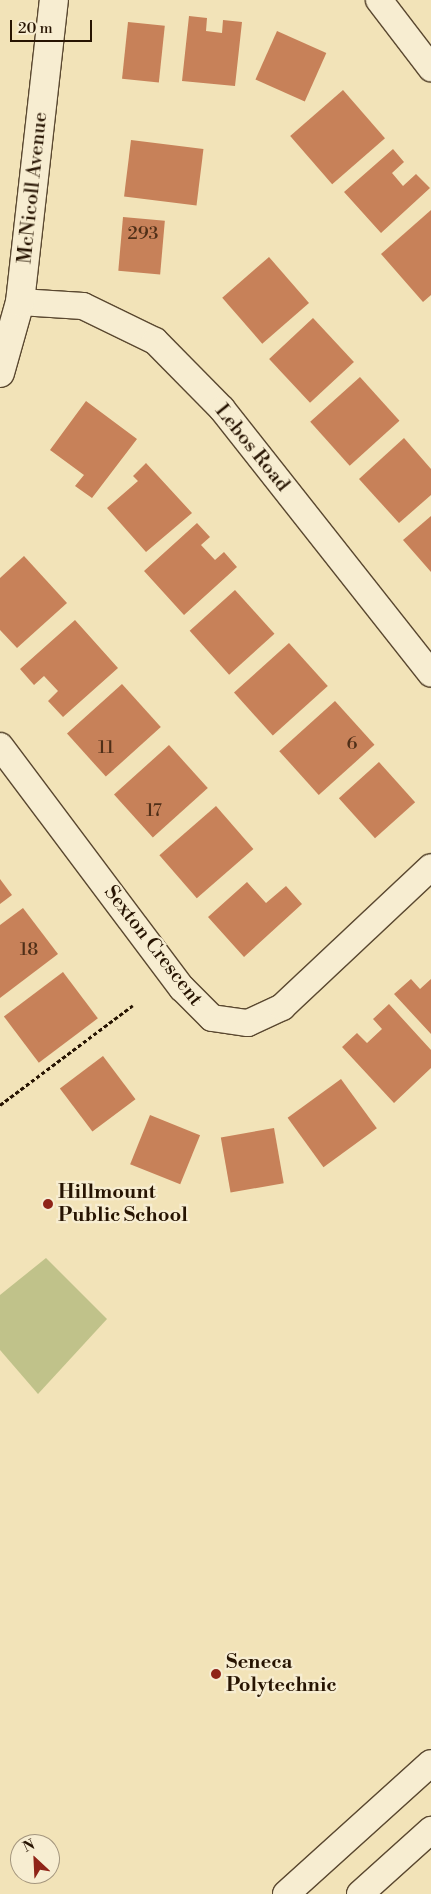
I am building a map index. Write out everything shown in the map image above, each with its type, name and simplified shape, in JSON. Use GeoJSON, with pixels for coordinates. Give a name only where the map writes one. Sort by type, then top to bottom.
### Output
{"type":"FeatureCollection","features":[{"type":"Feature","properties":{"kind":"street","name":"McNicoll Avenue"},"geometry":{"type":"LineString","coordinates":[[0,373],[20,302],[54,0]]}},
{"type":"Feature","properties":{"kind":"street"},"geometry":{"type":"LineString","coordinates":[[379,0],[431,68]]}},
{"type":"Feature","properties":{"kind":"street","name":"Lebos Road"},"geometry":{"type":"LineString","coordinates":[[20,302],[83,306],[155,341],[222,410],[431,674]]}},
{"type":"Feature","properties":{"kind":"street","name":"Sexton Crescent"},"geometry":{"type":"LineString","coordinates":[[0,746],[182,988],[212,1018],[248,1023],[282,1007],[431,867]]}},
{"type":"Feature","properties":{"kind":"street"},"geometry":{"type":"LineString","coordinates":[[286,1894],[431,1763]]}},
{"type":"Feature","properties":{"kind":"street"},"geometry":{"type":"LineString","coordinates":[[360,1894],[431,1830]]}},
{"type":"Feature","properties":{"kind":"path"},"geometry":{"type":"LineString","coordinates":[[0,1105],[133,1005]]}},
{"type":"Feature","properties":{"kind":"green space"},"geometry":{"type":"Polygon","coordinates":[[[46,1258],[107,1319],[38,1394],[0,1350],[0,1295],[46,1258]]]}},
{"type":"Feature","properties":{"kind":"building"},"geometry":{"type":"Polygon","coordinates":[[[189,16],[207,18],[206,31],[222,33],[223,20],[242,22],[235,86],[182,81],[189,16]]]}},
{"type":"Feature","properties":{"kind":"building"},"geometry":{"type":"Polygon","coordinates":[[[128,22],[165,26],[159,83],[122,79],[128,22]]]}},
{"type":"Feature","properties":{"kind":"building"},"geometry":{"type":"Polygon","coordinates":[[[277,31],[326,53],[305,101],[255,79],[277,31]]]}},
{"type":"Feature","properties":{"kind":"building"},"geometry":{"type":"Polygon","coordinates":[[[343,90],[385,138],[332,184],[290,136],[343,90]]]}},
{"type":"Feature","properties":{"kind":"building"},"geometry":{"type":"Polygon","coordinates":[[[131,140],[203,149],[197,205],[124,197],[131,140]]]}},
{"type":"Feature","properties":{"kind":"building"},"geometry":{"type":"Polygon","coordinates":[[[393,149],[404,162],[392,173],[403,186],[416,174],[430,188],[381,233],[344,192],[393,149]]]}},
{"type":"Feature","properties":{"kind":"building"},"geometry":{"type":"Polygon","coordinates":[[[431,210],[431,295],[423,302],[381,254],[431,210]]]}},
{"type":"Feature","properties":{"kind":"building"},"geometry":{"type":"Polygon","coordinates":[[[123,217],[165,221],[160,274],[118,271],[123,217]]]}},
{"type":"Feature","properties":{"kind":"building"},"geometry":{"type":"Polygon","coordinates":[[[269,257],[309,303],[262,344],[222,298],[269,257]]]}},
{"type":"Feature","properties":{"kind":"building"},"geometry":{"type":"Polygon","coordinates":[[[313,318],[354,362],[310,403],[269,359],[313,318]]]}},
{"type":"Feature","properties":{"kind":"building"},"geometry":{"type":"Polygon","coordinates":[[[360,377],[399,421],[350,466],[310,422],[360,377]]]}},
{"type":"Feature","properties":{"kind":"building"},"geometry":{"type":"Polygon","coordinates":[[[86,401],[137,439],[92,498],[75,486],[84,475],[50,450],[86,401]]]}},
{"type":"Feature","properties":{"kind":"building"},"geometry":{"type":"Polygon","coordinates":[[[404,438],[431,469],[431,495],[399,523],[359,479],[404,438]]]}},
{"type":"Feature","properties":{"kind":"building"},"geometry":{"type":"Polygon","coordinates":[[[146,463],[192,513],[146,552],[107,508],[138,481],[133,476],[146,463]]]}},
{"type":"Feature","properties":{"kind":"building"},"geometry":{"type":"Polygon","coordinates":[[[431,516],[431,572],[403,540],[431,516]]]}},
{"type":"Feature","properties":{"kind":"building"},"geometry":{"type":"Polygon","coordinates":[[[197,523],[210,537],[201,545],[215,560],[224,552],[237,567],[184,615],[144,571],[197,523]]]}},
{"type":"Feature","properties":{"kind":"building"},"geometry":{"type":"Polygon","coordinates":[[[24,556],[67,603],[17,648],[0,630],[0,578],[24,556]]]}},
{"type":"Feature","properties":{"kind":"building"},"geometry":{"type":"Polygon","coordinates":[[[235,590],[274,634],[229,675],[190,631],[235,590]]]}},
{"type":"Feature","properties":{"kind":"building"},"geometry":{"type":"Polygon","coordinates":[[[75,620],[118,668],[63,717],[48,701],[58,691],[44,676],[34,685],[20,669],[75,620]]]}},
{"type":"Feature","properties":{"kind":"building"},"geometry":{"type":"Polygon","coordinates":[[[289,643],[328,686],[273,736],[234,693],[289,643]]]}},
{"type":"Feature","properties":{"kind":"building"},"geometry":{"type":"Polygon","coordinates":[[[122,684],[161,727],[106,777],[67,734],[122,684]]]}},
{"type":"Feature","properties":{"kind":"building"},"geometry":{"type":"Polygon","coordinates":[[[335,701],[374,745],[319,795],[279,751],[335,701]]]}},
{"type":"Feature","properties":{"kind":"building"},"geometry":{"type":"Polygon","coordinates":[[[169,745],[208,788],[153,838],[114,795],[169,745]]]}},
{"type":"Feature","properties":{"kind":"building"},"geometry":{"type":"Polygon","coordinates":[[[379,762],[415,802],[375,838],[339,798],[379,762]]]}},
{"type":"Feature","properties":{"kind":"building"},"geometry":{"type":"Polygon","coordinates":[[[216,806],[253,849],[197,898],[159,855],[216,806]]]}},
{"type":"Feature","properties":{"kind":"building"},"geometry":{"type":"Polygon","coordinates":[[[0,879],[12,895],[0,904],[0,879]]]}},
{"type":"Feature","properties":{"kind":"building"},"geometry":{"type":"Polygon","coordinates":[[[247,882],[266,903],[286,886],[302,904],[244,957],[208,917],[247,882]]]}},
{"type":"Feature","properties":{"kind":"building"},"geometry":{"type":"Polygon","coordinates":[[[23,908],[58,954],[0,998],[0,925],[23,908]]]}},
{"type":"Feature","properties":{"kind":"building"},"geometry":{"type":"Polygon","coordinates":[[[63,972],[98,1018],[39,1063],[4,1017],[63,972]]]}},
{"type":"Feature","properties":{"kind":"building"},"geometry":{"type":"Polygon","coordinates":[[[411,979],[420,989],[431,979],[431,1034],[394,994],[411,979]]]}},
{"type":"Feature","properties":{"kind":"building"},"geometry":{"type":"Polygon","coordinates":[[[389,1004],[431,1050],[431,1068],[394,1103],[342,1047],[357,1033],[367,1043],[382,1029],[373,1019],[389,1004]]]}},
{"type":"Feature","properties":{"kind":"building"},"geometry":{"type":"Polygon","coordinates":[[[103,1056],[135,1099],[92,1132],[60,1088],[103,1056]]]}},
{"type":"Feature","properties":{"kind":"building"},"geometry":{"type":"Polygon","coordinates":[[[341,1079],[377,1128],[323,1167],[288,1118],[341,1079]]]}},
{"type":"Feature","properties":{"kind":"building"},"geometry":{"type":"Polygon","coordinates":[[[150,1115],[200,1135],[180,1184],[130,1164],[150,1115]]]}},
{"type":"Feature","properties":{"kind":"building"},"geometry":{"type":"Polygon","coordinates":[[[274,1128],[284,1183],[231,1193],[221,1137],[274,1128]]]}},
{"type":"Feature","properties":{"kind":"place","name":"Hillmount Public School"},"geometry":{"type":"Point","coordinates":[48,1204]}},
{"type":"Feature","properties":{"kind":"place","name":"Seneca Polytechnic"},"geometry":{"type":"Point","coordinates":[216,1674]}}]}
